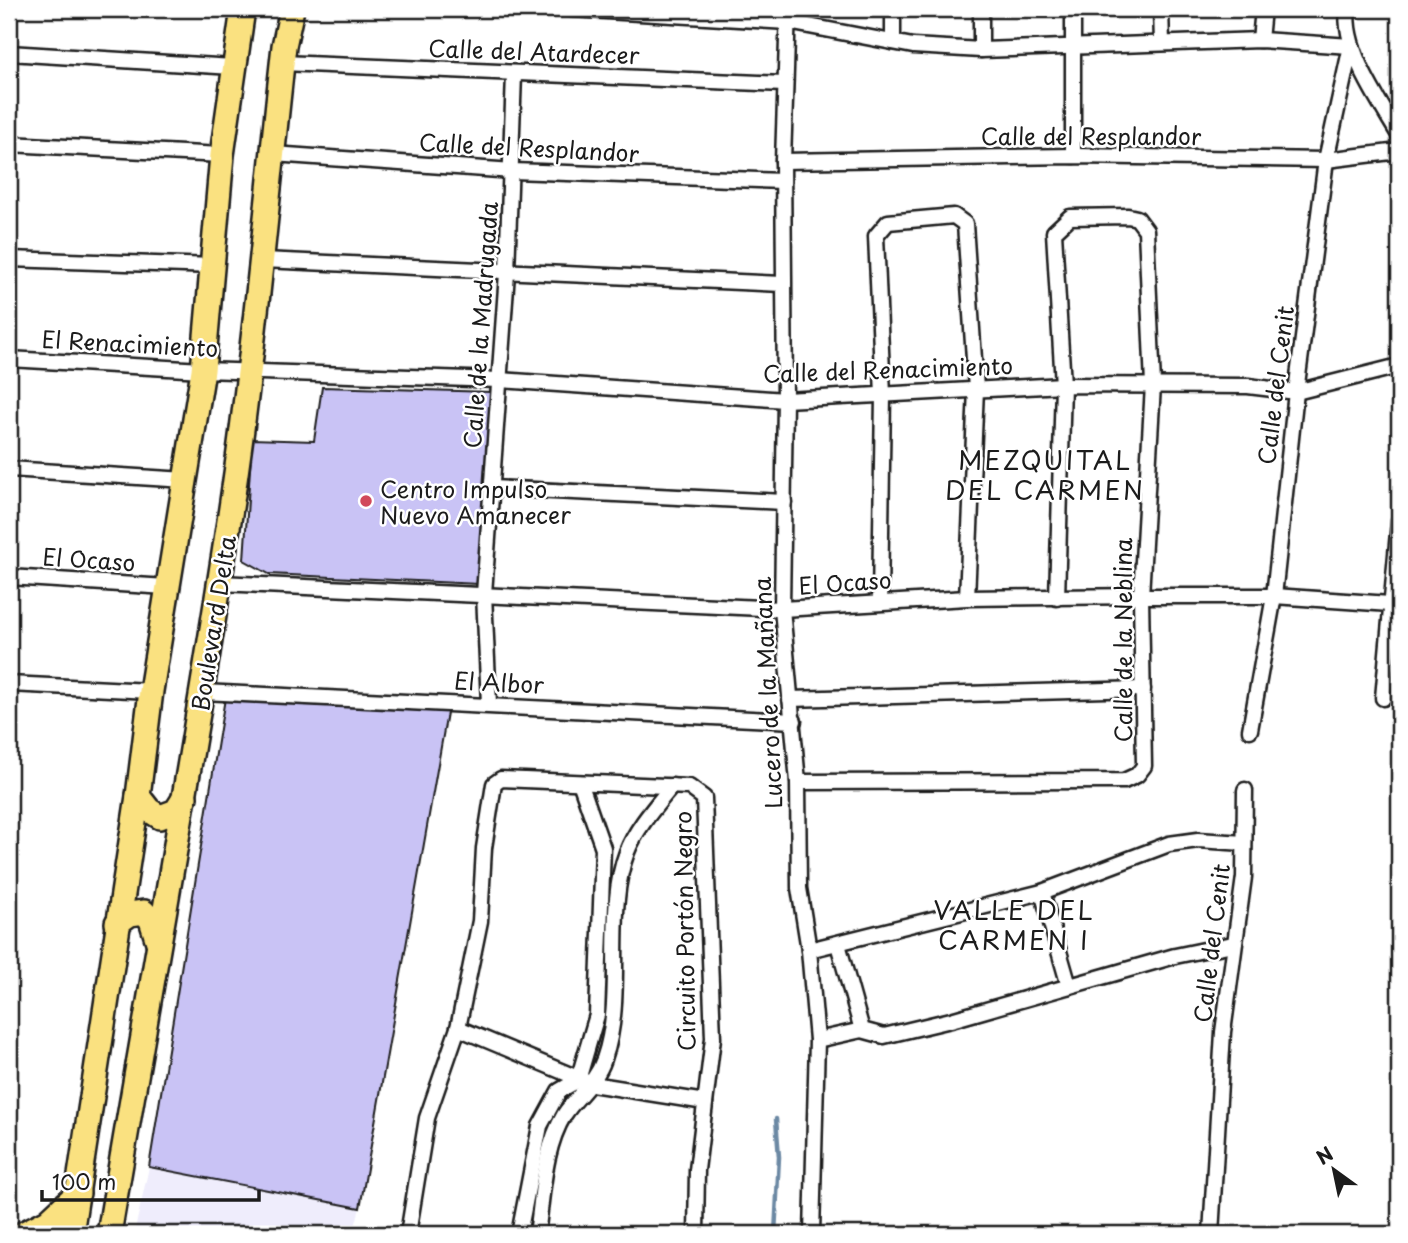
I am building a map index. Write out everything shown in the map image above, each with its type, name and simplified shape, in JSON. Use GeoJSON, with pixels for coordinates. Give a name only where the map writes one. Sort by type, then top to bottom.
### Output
{"type":"FeatureCollection","features":[{"type":"Feature","properties":{"kind":"main road"},"geometry":{"type":"LineString","coordinates":[[71,1234],[138,796],[150,691],[203,370],[222,155],[243,9]]}},
{"type":"Feature","properties":{"kind":"main road","name":"Boulevard Delta"},"geometry":{"type":"LineString","coordinates":[[110,1233],[203,692],[249,371],[282,63],[292,9]]}},
{"type":"Feature","properties":{"kind":"main road"},"geometry":{"type":"LineString","coordinates":[[138,796],[149,810],[160,817],[176,811],[185,797]]}},
{"type":"Feature","properties":{"kind":"main road"},"geometry":{"type":"LineString","coordinates":[[117,923],[130,914],[144,912],[151,920],[159,945]]}},
{"type":"Feature","properties":{"kind":"main road"},"geometry":{"type":"LineString","coordinates":[[22,1234],[48,1221],[78,1193]]}},
{"type":"Feature","properties":{"kind":"street"},"geometry":{"type":"LineString","coordinates":[[572,9],[788,15],[893,42],[981,50],[1260,40],[1351,46]]}},
{"type":"Feature","properties":{"kind":"street"},"geometry":{"type":"LineString","coordinates":[[893,9],[893,42]]}},
{"type":"Feature","properties":{"kind":"street"},"geometry":{"type":"LineString","coordinates":[[981,9],[981,50]]}},
{"type":"Feature","properties":{"kind":"street"},"geometry":{"type":"LineString","coordinates":[[1073,9],[1073,156]]}},
{"type":"Feature","properties":{"kind":"street"},"geometry":{"type":"LineString","coordinates":[[1161,9],[1162,43]]}},
{"type":"Feature","properties":{"kind":"street"},"geometry":{"type":"LineString","coordinates":[[1260,40],[1263,9]]}},
{"type":"Feature","properties":{"kind":"street"},"geometry":{"type":"LineString","coordinates":[[1348,9],[1346,21],[1351,46],[1399,135]]}},
{"type":"Feature","properties":{"kind":"street","name":"Lucero de la Mañana"},"geometry":{"type":"LineString","coordinates":[[788,15],[783,161],[785,400],[782,609],[783,651],[794,721],[798,782],[799,888],[809,950],[817,1040],[812,1234]]}},
{"type":"Feature","properties":{"kind":"street","name":"Calle del Cenit"},"geometry":{"type":"LineString","coordinates":[[1250,730],[1274,596],[1296,392],[1326,160],[1351,46]]}},
{"type":"Feature","properties":{"kind":"street"},"geometry":{"type":"LineString","coordinates":[[9,53],[233,67]]}},
{"type":"Feature","properties":{"kind":"street","name":"Calle del Atardecer"},"geometry":{"type":"LineString","coordinates":[[282,63],[784,84]]}},
{"type":"Feature","properties":{"kind":"street","name":"Calle de la Madrugada"},"geometry":{"type":"LineString","coordinates":[[489,704],[484,594],[513,171],[514,74]]}},
{"type":"Feature","properties":{"kind":"street"},"geometry":{"type":"LineString","coordinates":[[9,144],[222,155]]}},
{"type":"Feature","properties":{"kind":"street","name":"Calle del Resplandor"},"geometry":{"type":"LineString","coordinates":[[783,161],[1073,156],[1326,160],[1399,151]]}},
{"type":"Feature","properties":{"kind":"street","name":"Calle del Resplandor"},"geometry":{"type":"LineString","coordinates":[[273,154],[513,171],[783,181]]}},
{"type":"Feature","properties":{"kind":"street"},"geometry":{"type":"LineString","coordinates":[[880,602],[883,395],[876,236],[888,222],[954,216],[965,224],[976,389],[967,598]]}},
{"type":"Feature","properties":{"kind":"street","name":"Calle de la Neblina"},"geometry":{"type":"LineString","coordinates":[[798,782],[1124,781],[1137,775],[1144,766],[1141,596],[1153,385],[1146,230],[1137,218],[1070,217],[1054,232],[1063,385]]}},
{"type":"Feature","properties":{"kind":"street"},"geometry":{"type":"LineString","coordinates":[[9,259],[214,266]]}},
{"type":"Feature","properties":{"kind":"street"},"geometry":{"type":"LineString","coordinates":[[263,260],[783,284]]}},
{"type":"Feature","properties":{"kind":"street","name":"El Renacimiento"},"geometry":{"type":"LineString","coordinates":[[9,359],[249,371]]}},
{"type":"Feature","properties":{"kind":"street","name":"Calle del Renacimiento"},"geometry":{"type":"LineString","coordinates":[[249,371],[499,380],[785,400],[1063,385],[1248,386],[1296,392],[1399,366]]}},
{"type":"Feature","properties":{"kind":"street"},"geometry":{"type":"LineString","coordinates":[[1057,598],[1063,385]]}},
{"type":"Feature","properties":{"kind":"street"},"geometry":{"type":"LineString","coordinates":[[9,469],[186,480]]}},
{"type":"Feature","properties":{"kind":"street"},"geometry":{"type":"LineString","coordinates":[[492,488],[783,502]]}},
{"type":"Feature","properties":{"kind":"street"},"geometry":{"type":"LineString","coordinates":[[1383,698],[1399,521]]}},
{"type":"Feature","properties":{"kind":"street","name":"El Ocaso"},"geometry":{"type":"LineString","coordinates":[[9,577],[167,587]]}},
{"type":"Feature","properties":{"kind":"street","name":"El Ocaso"},"geometry":{"type":"LineString","coordinates":[[219,583],[782,609],[967,598],[1141,596],[1274,596],[1390,604]]}},
{"type":"Feature","properties":{"kind":"street"},"geometry":{"type":"LineString","coordinates":[[9,684],[150,691]]}},
{"type":"Feature","properties":{"kind":"street"},"geometry":{"type":"LineString","coordinates":[[790,699],[1143,689]]}},
{"type":"Feature","properties":{"kind":"street","name":"El Albor"},"geometry":{"type":"LineString","coordinates":[[203,692],[794,721]]}},
{"type":"Feature","properties":{"kind":"street","name":"Circuito Portón Negro"},"geometry":{"type":"LineString","coordinates":[[408,1234],[427,1118],[458,1028],[480,921],[484,848],[494,784],[501,779],[581,785],[671,786],[690,788],[704,798],[713,1038],[697,1170],[696,1234]]}},
{"type":"Feature","properties":{"kind":"street"},"geometry":{"type":"LineString","coordinates":[[581,785],[603,848],[597,1014],[585,1082]]}},
{"type":"Feature","properties":{"kind":"street"},"geometry":{"type":"LineString","coordinates":[[537,1234],[548,1157],[557,1130],[585,1082],[605,1058],[612,1021],[620,882],[627,852],[671,786]]}},
{"type":"Feature","properties":{"kind":"street","name":"Calle del Cenit"},"geometry":{"type":"LineString","coordinates":[[1211,1234],[1223,1032],[1244,877],[1245,790]]}},
{"type":"Feature","properties":{"kind":"street"},"geometry":{"type":"LineString","coordinates":[[809,950],[1042,892],[1169,844],[1198,840],[1244,843]]}},
{"type":"Feature","properties":{"kind":"street"},"geometry":{"type":"LineString","coordinates":[[603,848],[627,852]]}},
{"type":"Feature","properties":{"kind":"street"},"geometry":{"type":"LineString","coordinates":[[1042,892],[1069,986]]}},
{"type":"Feature","properties":{"kind":"street"},"geometry":{"type":"LineString","coordinates":[[838,944],[862,1030]]}},
{"type":"Feature","properties":{"kind":"street"},"geometry":{"type":"LineString","coordinates":[[817,1040],[862,1030],[884,1035],[1175,956],[1233,944]]}},
{"type":"Feature","properties":{"kind":"street"},"geometry":{"type":"LineString","coordinates":[[458,1028],[585,1082],[705,1102]]}},
{"type":"Feature","properties":{"kind":"street"},"geometry":{"type":"LineString","coordinates":[[519,1234],[532,1156],[540,1126],[559,1091],[585,1082]]}},
{"type":"Feature","properties":{"kind":"shaded area"},"geometry":{"type":"Polygon","coordinates":[[[149,1167],[360,1208],[353,1234],[134,1234],[149,1167]]]}},
{"type":"Feature","properties":{"kind":"building","name":"Centro Impulso Nuevo Amanecer"},"geometry":{"type":"Polygon","coordinates":[[[322,387],[491,392],[479,584],[269,574],[244,560],[252,439],[314,441],[322,387]]]}},
{"type":"Feature","properties":{"kind":"building"},"geometry":{"type":"Polygon","coordinates":[[[225,698],[448,707],[360,1208],[149,1167],[225,698]]]}},
{"type":"Feature","properties":{"kind":"waterway"},"geometry":{"type":"LineString","coordinates":[[775,1234],[779,1157],[776,1119]]}},
{"type":"Feature","properties":{"kind":"place","name":"Centro Impulso Nuevo Amanecer"},"geometry":{"type":"Point","coordinates":[366,501]}},
{"type":"Feature","properties":{"kind":"district","name":"MEZQUITAL DEL CARMEN"},"geometry":{"type":"Point","coordinates":[1045,474]}},
{"type":"Feature","properties":{"kind":"district","name":"VALLE DEL CARMEN I"},"geometry":{"type":"Point","coordinates":[1014,924]}}]}
